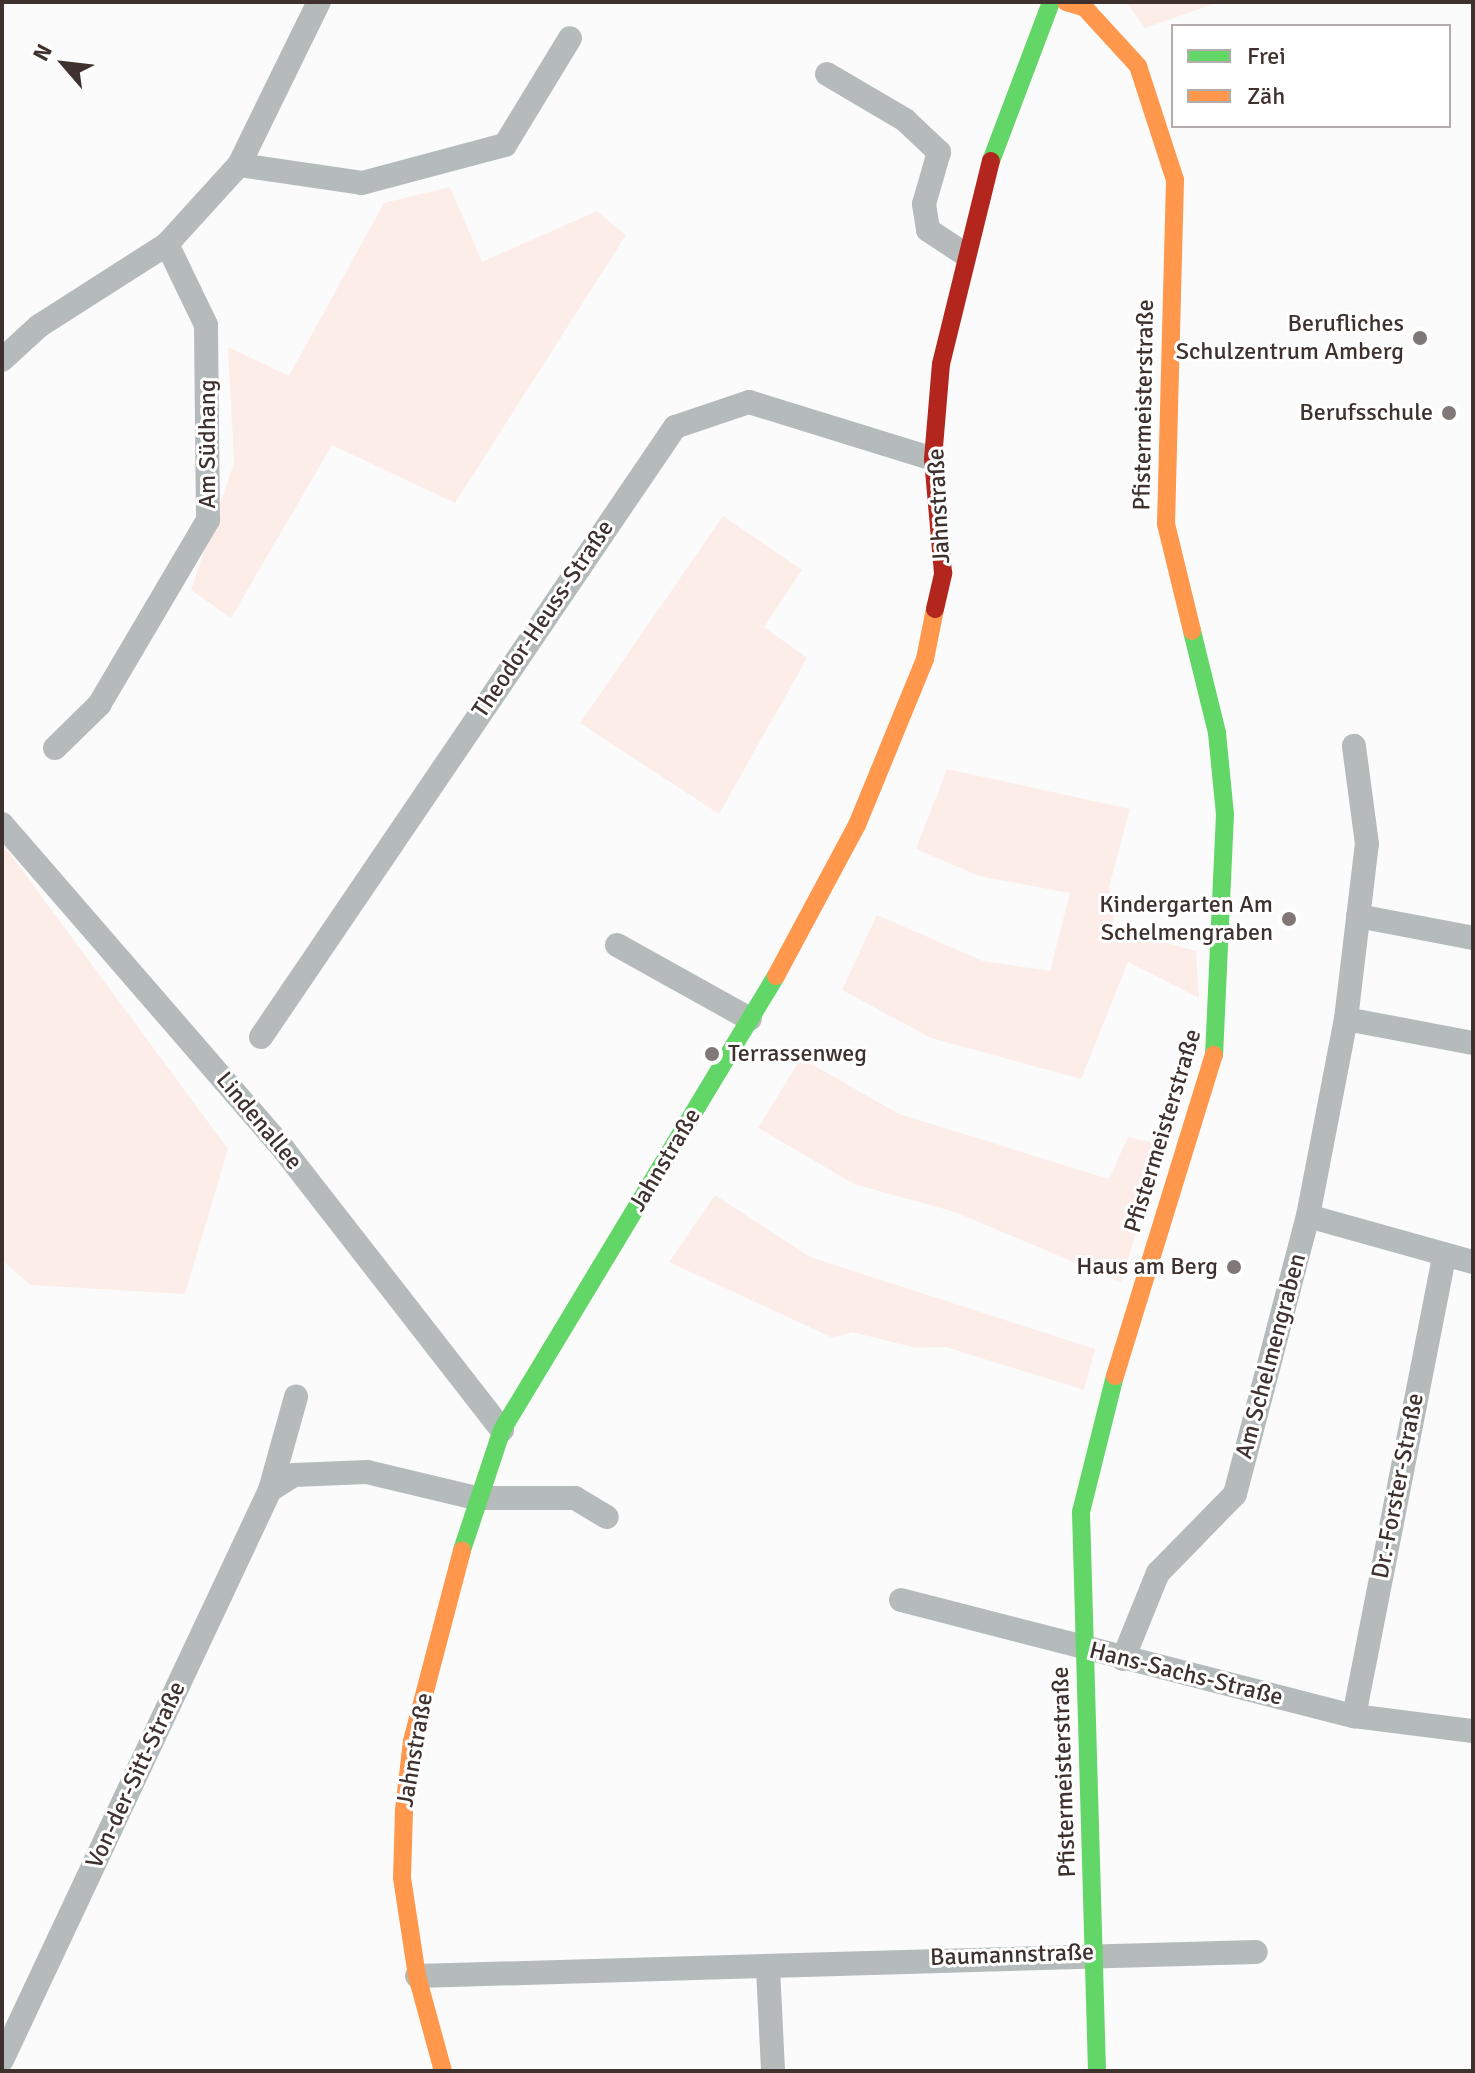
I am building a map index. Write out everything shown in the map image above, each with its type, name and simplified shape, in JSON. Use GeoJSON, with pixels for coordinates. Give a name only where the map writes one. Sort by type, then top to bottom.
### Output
{"type":"FeatureCollection","features":[{"type":"Feature","properties":{"kind":"street"},"geometry":{"type":"LineString","coordinates":[[2,360],[39,326],[167,244],[239,165],[319,2]]}},
{"type":"Feature","properties":{"kind":"street","name":"Jahnstraße"},"geometry":{"type":"LineString","coordinates":[[443,2071],[417,1976],[402,1878],[412,1741],[476,1498],[502,1430],[750,1019],[857,825],[925,659],[943,573],[933,459],[963,253],[1051,2]]}},
{"type":"Feature","properties":{"kind":"street","name":"Pfistermeisterstraße"},"geometry":{"type":"LineString","coordinates":[[1066,2],[1084,7],[1138,66],[1175,180],[1166,524],[1217,733],[1225,814],[1219,1039],[1136,1295],[1081,1512],[1082,1648],[1097,2071]]}},
{"type":"Feature","properties":{"kind":"street"},"geometry":{"type":"LineString","coordinates":[[239,165],[362,183],[505,145],[570,38]]}},
{"type":"Feature","properties":{"kind":"street"},"geometry":{"type":"LineString","coordinates":[[827,74],[905,120],[939,152],[924,204],[928,230],[963,253]]}},
{"type":"Feature","properties":{"kind":"street","name":"Am Südhang"},"geometry":{"type":"LineString","coordinates":[[55,748],[99,705],[208,520],[206,325],[167,244]]}},
{"type":"Feature","properties":{"kind":"street","name":"Theodor-Heuss-Straße"},"geometry":{"type":"LineString","coordinates":[[261,1037],[675,427],[749,402],[933,459]]}},
{"type":"Feature","properties":{"kind":"street","name":"Am Schelmengraben"},"geometry":{"type":"LineString","coordinates":[[1123,1659],[1158,1573],[1235,1494],[1308,1216],[1346,1019],[1358,916],[1367,813],[1354,746]]}},
{"type":"Feature","properties":{"kind":"street","name":"Lindenallee"},"geometry":{"type":"LineString","coordinates":[[2,824],[284,1150],[502,1430]]}},
{"type":"Feature","properties":{"kind":"street"},"geometry":{"type":"LineString","coordinates":[[1358,916],[1473,938]]}},
{"type":"Feature","properties":{"kind":"street"},"geometry":{"type":"LineString","coordinates":[[617,945],[750,1019]]}},
{"type":"Feature","properties":{"kind":"street"},"geometry":{"type":"LineString","coordinates":[[1346,1019],[1473,1043]]}},
{"type":"Feature","properties":{"kind":"street"},"geometry":{"type":"LineString","coordinates":[[1308,1216],[1473,1262]]}},
{"type":"Feature","properties":{"kind":"street","name":"Dr.-Forster-Straße"},"geometry":{"type":"LineString","coordinates":[[1354,1716],[1444,1256]]}},
{"type":"Feature","properties":{"kind":"street","name":"Von-der-Sitt-Straße"},"geometry":{"type":"LineString","coordinates":[[2,2060],[270,1490],[296,1397]]}},
{"type":"Feature","properties":{"kind":"street"},"geometry":{"type":"LineString","coordinates":[[270,1490],[294,1475],[367,1472],[476,1498],[575,1498],[607,1517]]}},
{"type":"Feature","properties":{"kind":"street","name":"Hans-Sachs-Straße"},"geometry":{"type":"LineString","coordinates":[[901,1600],[1354,1716],[1473,1731]]}},
{"type":"Feature","properties":{"kind":"street","name":"Baumannstraße"},"geometry":{"type":"LineString","coordinates":[[417,1976],[768,1968],[1095,1952],[1256,1952]]}},
{"type":"Feature","properties":{"kind":"street"},"geometry":{"type":"LineString","coordinates":[[768,1968],[773,2071]]}},
{"type":"Feature","properties":{"kind":"shaded area"},"geometry":{"type":"Polygon","coordinates":[[[1126,2],[1219,2],[1145,28],[1126,2]]]}},
{"type":"Feature","properties":{"kind":"shaded area"},"geometry":{"type":"Polygon","coordinates":[[[450,187],[482,262],[597,211],[626,235],[455,503],[332,445],[231,618],[191,590],[234,463],[228,347],[289,376],[384,203],[450,187]]]}},
{"type":"Feature","properties":{"kind":"shaded area"},"geometry":{"type":"Polygon","coordinates":[[[723,516],[802,570],[764,627],[807,658],[719,814],[580,723],[723,516]]]}},
{"type":"Feature","properties":{"kind":"shaded area"},"geometry":{"type":"Polygon","coordinates":[[[947,769],[1130,809],[1109,887],[1115,929],[1196,951],[1199,998],[1128,962],[1081,1079],[931,1038],[842,990],[877,915],[983,961],[1050,971],[1070,893],[979,876],[916,849],[947,769]]]}},
{"type":"Feature","properties":{"kind":"shaded area"},"geometry":{"type":"Polygon","coordinates":[[[2,843],[228,1149],[185,1294],[30,1285],[2,1260],[2,843]]]}},
{"type":"Feature","properties":{"kind":"shaded area"},"geometry":{"type":"Polygon","coordinates":[[[801,1058],[899,1114],[1109,1179],[1128,1137],[1163,1145],[1121,1282],[955,1212],[854,1184],[758,1128],[801,1058]]]}},
{"type":"Feature","properties":{"kind":"shaded area"},"geometry":{"type":"Polygon","coordinates":[[[715,1195],[810,1257],[1095,1349],[1084,1390],[946,1347],[916,1348],[852,1332],[833,1338],[669,1262],[715,1195]]]}},
{"type":"Feature","properties":{"kind":"traffic: fast"},"geometry":{"type":"LineString","coordinates":[[991,161],[1051,2]]}},
{"type":"Feature","properties":{"kind":"traffic: fast"},"geometry":{"type":"LineString","coordinates":[[1192,631],[1217,733],[1225,814],[1214,1055]]}},
{"type":"Feature","properties":{"kind":"traffic: fast"},"geometry":{"type":"LineString","coordinates":[[462,1550],[502,1430],[776,976]]}},
{"type":"Feature","properties":{"kind":"traffic: fast"},"geometry":{"type":"LineString","coordinates":[[1097,2071],[1081,1512],[1115,1376]]}},
{"type":"Feature","properties":{"kind":"traffic: slow"},"geometry":{"type":"LineString","coordinates":[[1066,2],[1084,7],[1138,66],[1175,180],[1166,524],[1192,631]]}},
{"type":"Feature","properties":{"kind":"traffic: slow"},"geometry":{"type":"LineString","coordinates":[[776,976],[857,825],[925,659],[935,609]]}},
{"type":"Feature","properties":{"kind":"traffic: slow"},"geometry":{"type":"LineString","coordinates":[[1115,1376],[1214,1055]]}},
{"type":"Feature","properties":{"kind":"traffic: slow"},"geometry":{"type":"LineString","coordinates":[[443,2071],[417,1976],[402,1878],[404,1810],[412,1741],[462,1550]]}},
{"type":"Feature","properties":{"kind":"traffic: jam"},"geometry":{"type":"LineString","coordinates":[[935,609],[943,573],[933,459],[941,364],[991,161]]}},
{"type":"Feature","properties":{"kind":"place","name":"Berufliches Schulzentrum Amberg"},"geometry":{"type":"Point","coordinates":[1420,338]}},
{"type":"Feature","properties":{"kind":"place","name":"Berufsschule"},"geometry":{"type":"Point","coordinates":[1449,413]}},
{"type":"Feature","properties":{"kind":"place","name":"Kindergarten Am Schelmengraben"},"geometry":{"type":"Point","coordinates":[1289,919]}},
{"type":"Feature","properties":{"kind":"place","name":"Terrassenweg"},"geometry":{"type":"Point","coordinates":[712,1054]}},
{"type":"Feature","properties":{"kind":"place","name":"Haus am Berg"},"geometry":{"type":"Point","coordinates":[1234,1267]}}]}
